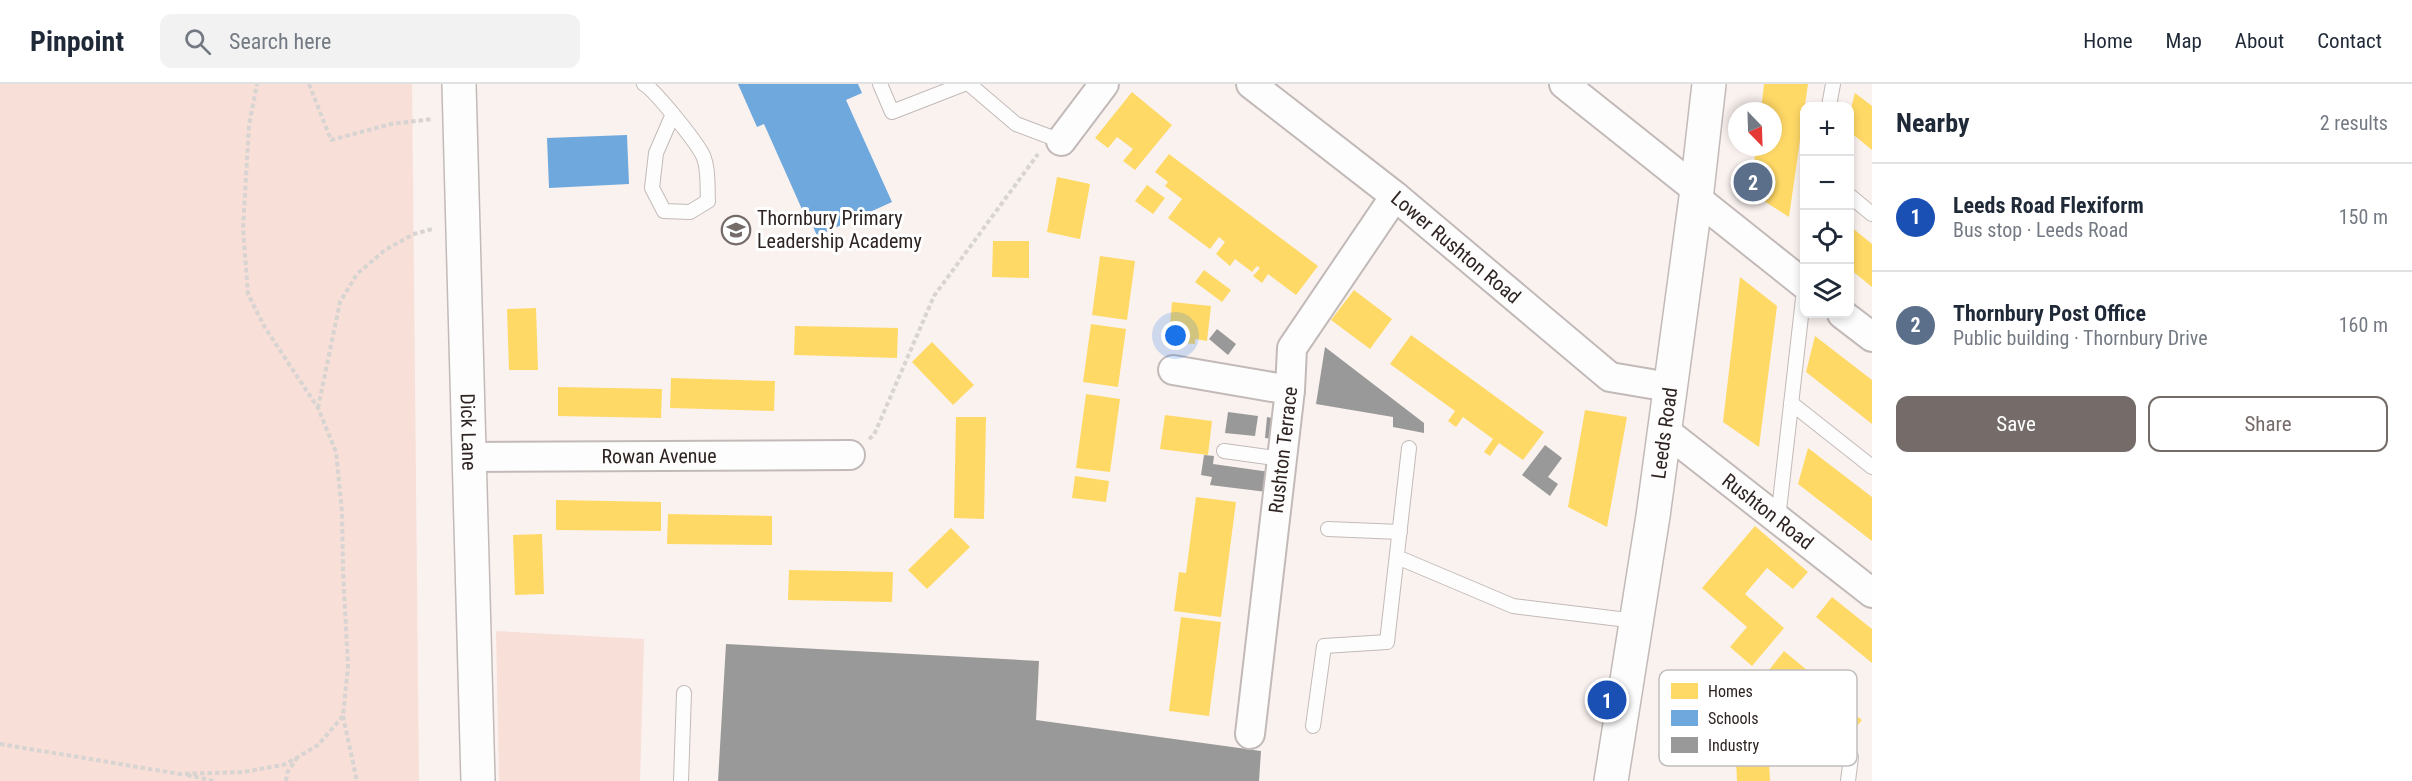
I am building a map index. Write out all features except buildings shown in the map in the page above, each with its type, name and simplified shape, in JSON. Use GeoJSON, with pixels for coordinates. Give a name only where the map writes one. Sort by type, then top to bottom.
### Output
{"type":"FeatureCollection","features":[{"type":"Feature","properties":{"kind":"main road","name":"Dick Lane"},"geometry":{"type":"LineString","coordinates":[[459,84],[478,781]]}},
{"type":"Feature","properties":{"kind":"main road","name":"Leeds Road"},"geometry":{"type":"LineString","coordinates":[[1617,777],[1709,84]]}},
{"type":"Feature","properties":{"kind":"street"},"geometry":{"type":"LineString","coordinates":[[1061,141],[1104,84]]}},
{"type":"Feature","properties":{"kind":"street","name":"Lower Rushton Road"},"geometry":{"type":"LineString","coordinates":[[1251,84],[1395,196],[1610,377],[1669,387]]}},
{"type":"Feature","properties":{"kind":"street"},"geometry":{"type":"LineString","coordinates":[[1564,84],[1800,281]]}},
{"type":"Feature","properties":{"kind":"street","name":"Rushton Terrace"},"geometry":{"type":"LineString","coordinates":[[1250,734],[1290,390],[1292,348],[1395,196]]}},
{"type":"Feature","properties":{"kind":"street"},"geometry":{"type":"LineString","coordinates":[[1847,318],[1872,337]]}},
{"type":"Feature","properties":{"kind":"street"},"geometry":{"type":"LineString","coordinates":[[1173,370],[1290,390]]}},
{"type":"Feature","properties":{"kind":"street","name":"Rushton Road"},"geometry":{"type":"LineString","coordinates":[[1664,430],[1872,593]]}},
{"type":"Feature","properties":{"kind":"street","name":"Rowan Avenue"},"geometry":{"type":"LineString","coordinates":[[469,457],[850,455]]}},
{"type":"Feature","properties":{"kind":"lane"},"geometry":{"type":"LineString","coordinates":[[644,84],[651,88],[673,114],[704,158],[708,201],[690,212],[664,212],[652,188],[656,153],[673,114]]}},
{"type":"Feature","properties":{"kind":"lane"},"geometry":{"type":"LineString","coordinates":[[880,84],[892,112],[964,84]]}},
{"type":"Feature","properties":{"kind":"lane"},"geometry":{"type":"LineString","coordinates":[[969,84],[1016,124],[1061,141]]}},
{"type":"Feature","properties":{"kind":"lane"},"geometry":{"type":"LineString","coordinates":[[1830,102],[1833,84]]}},
{"type":"Feature","properties":{"kind":"lane"},"geometry":{"type":"LineString","coordinates":[[1854,199],[1872,214]]}},
{"type":"Feature","properties":{"kind":"lane"},"geometry":{"type":"LineString","coordinates":[[1778,519],[1801,318]]}},
{"type":"Feature","properties":{"kind":"lane"},"geometry":{"type":"LineString","coordinates":[[1791,403],[1872,467]]}},
{"type":"Feature","properties":{"kind":"lane"},"geometry":{"type":"LineString","coordinates":[[1313,726],[1324,646],[1387,642],[1409,448]]}},
{"type":"Feature","properties":{"kind":"lane"},"geometry":{"type":"LineString","coordinates":[[1224,451],[1282,459]]}},
{"type":"Feature","properties":{"kind":"lane"},"geometry":{"type":"LineString","coordinates":[[1328,529],[1400,532]]}},
{"type":"Feature","properties":{"kind":"lane"},"geometry":{"type":"LineString","coordinates":[[1397,557],[1513,606],[1636,621]]}},
{"type":"Feature","properties":{"kind":"lane"},"geometry":{"type":"LineString","coordinates":[[681,781],[684,693]]}},
{"type":"Feature","properties":{"kind":"lane"},"geometry":{"type":"LineString","coordinates":[[1848,781],[1850,766]]}},
{"type":"Feature","properties":{"kind":"path"},"geometry":{"type":"LineString","coordinates":[[257,84],[249,125],[243,229],[249,294],[264,326],[318,408],[336,452],[342,512],[348,666],[343,716],[357,781]]}},
{"type":"Feature","properties":{"kind":"path"},"geometry":{"type":"LineString","coordinates":[[309,84],[331,140],[391,124],[434,118]]}},
{"type":"Feature","properties":{"kind":"path"},"geometry":{"type":"LineString","coordinates":[[850,455],[874,435],[934,296],[1045,144],[1061,141]]}},
{"type":"Feature","properties":{"kind":"path"},"geometry":{"type":"LineString","coordinates":[[318,408],[340,302],[357,274],[385,250],[414,234],[432,229]]}},
{"type":"Feature","properties":{"kind":"path"},"geometry":{"type":"LineString","coordinates":[[180,774],[243,772],[283,765],[318,745],[343,716]]}},
{"type":"Feature","properties":{"kind":"path"},"geometry":{"type":"LineString","coordinates":[[0,744],[214,781]]}},
{"type":"Feature","properties":{"kind":"path"},"geometry":{"type":"LineString","coordinates":[[286,781],[287,773],[298,757]]}},
{"type":"Feature","properties":{"kind":"shaded area"},"geometry":{"type":"Polygon","coordinates":[[[0,84],[412,84],[419,781],[0,781],[0,84]]]}},
{"type":"Feature","properties":{"kind":"shaded area"},"geometry":{"type":"Polygon","coordinates":[[[496,631],[644,639],[640,781],[499,781],[496,631]]]}},
{"type":"Feature","properties":{"kind":"place","name":"Thornbury Post Office"},"geometry":{"type":"Point","coordinates":[1753,182]}},
{"type":"Feature","properties":{"kind":"place","name":"Thornbury Primary Leadership Academy"},"geometry":{"type":"Point","coordinates":[736,230]}},
{"type":"Feature","properties":{"kind":"place","name":"Leeds Road Flexiform"},"geometry":{"type":"Point","coordinates":[1607,700]}}]}
